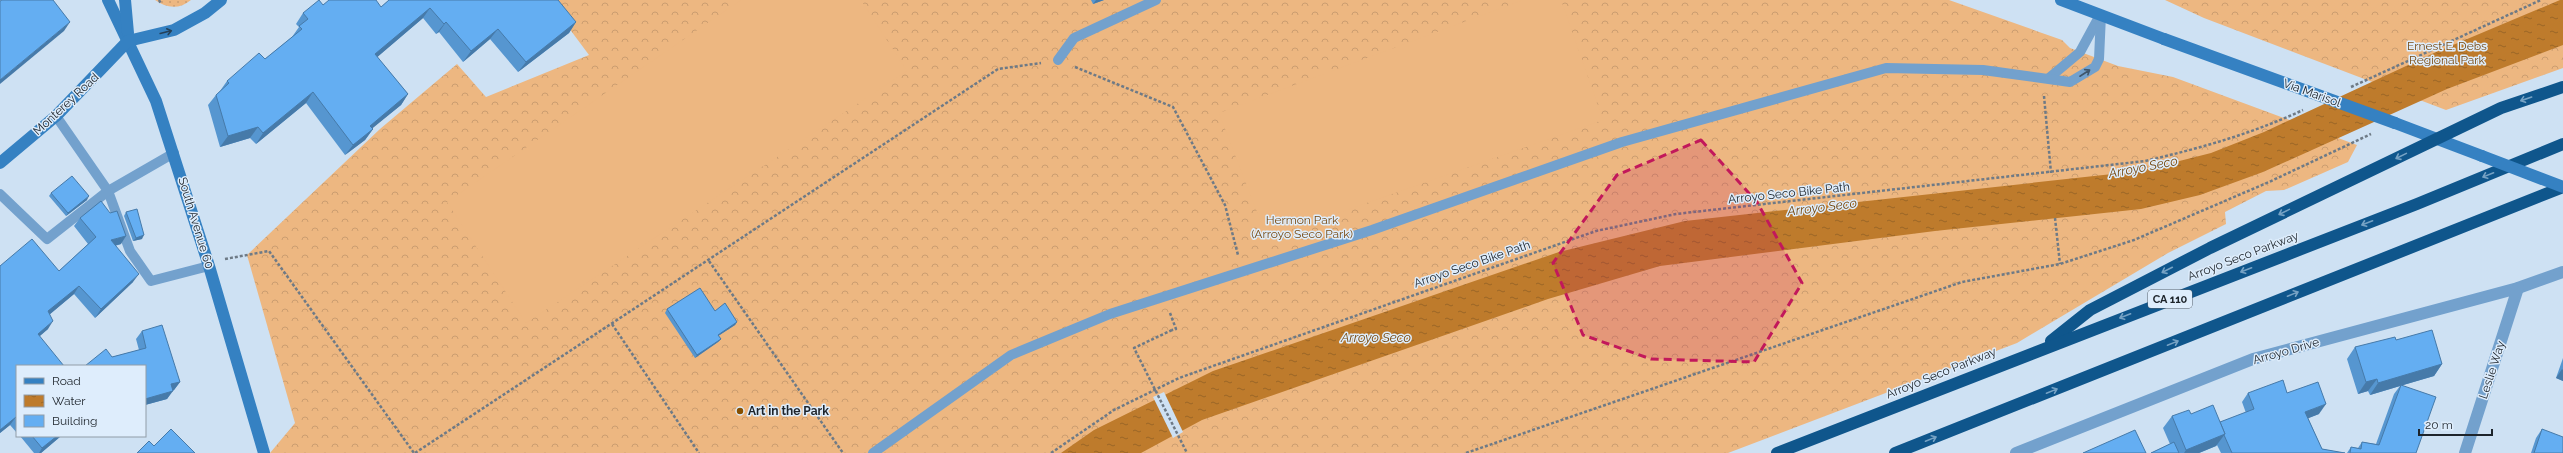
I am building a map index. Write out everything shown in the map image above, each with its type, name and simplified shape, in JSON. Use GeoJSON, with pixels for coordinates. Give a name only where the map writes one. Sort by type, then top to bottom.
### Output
{"type":"FeatureCollection","features":[{"type":"Feature","properties":{"kind":"highway"},"geometry":{"type":"LineString","coordinates":[[2041,349],[2090,310],[2210,248],[2501,108],[2563,87]]}},
{"type":"Feature","properties":{"kind":"highway","name":"Arroyo Seco Parkway"},"geometry":{"type":"LineString","coordinates":[[1777,453],[2417,204],[2563,144]]}},
{"type":"Feature","properties":{"kind":"highway"},"geometry":{"type":"LineString","coordinates":[[1895,453],[2563,187]]}},
{"type":"Feature","properties":{"kind":"street","name":"South Avenue 60"},"geometry":{"type":"LineString","coordinates":[[108,0],[156,101],[174,153],[209,264],[264,453]]}},
{"type":"Feature","properties":{"kind":"street"},"geometry":{"type":"LineString","coordinates":[[125,0],[128,41],[174,30],[205,13],[221,0]]}},
{"type":"Feature","properties":{"kind":"street","name":"Via Marisol"},"geometry":{"type":"LineString","coordinates":[[2061,0],[2563,187]]}},
{"type":"Feature","properties":{"kind":"street","name":"Monterey Road"},"geometry":{"type":"LineString","coordinates":[[0,163],[56,116],[128,41]]}},
{"type":"Feature","properties":{"kind":"street","name":"Arroyo Drive"},"geometry":{"type":"LineString","coordinates":[[2016,453],[2253,359],[2518,288],[2563,272]]}},
{"type":"Feature","properties":{"kind":"street","name":"Leslie Way"},"geometry":{"type":"LineString","coordinates":[[2465,453],[2518,288]]}},
{"type":"Feature","properties":{"kind":"lane"},"geometry":{"type":"LineString","coordinates":[[1058,60],[1074,38],[1156,0]]}},
{"type":"Feature","properties":{"kind":"lane"},"geometry":{"type":"LineString","coordinates":[[2049,78],[2080,52],[2101,15]]}},
{"type":"Feature","properties":{"kind":"lane"},"geometry":{"type":"LineString","coordinates":[[873,453],[1011,355],[1110,314],[1372,230],[1622,142],[1886,68],[1983,70],[2070,82],[2095,66],[2099,58],[2101,15]]}},
{"type":"Feature","properties":{"kind":"lane"},"geometry":{"type":"LineString","coordinates":[[56,116],[108,191],[130,251],[151,281],[209,264]]}},
{"type":"Feature","properties":{"kind":"lane"},"geometry":{"type":"LineString","coordinates":[[0,194],[47,239],[108,191],[174,153]]}},
{"type":"Feature","properties":{"kind":"path"},"geometry":{"type":"LineString","coordinates":[[159,0],[161,4]]}},
{"type":"Feature","properties":{"kind":"path"},"geometry":{"type":"LineString","coordinates":[[2344,91],[2541,0]]}},
{"type":"Feature","properties":{"kind":"path"},"geometry":{"type":"LineString","coordinates":[[209,264],[270,251],[415,453],[709,261],[998,69],[1058,60],[1173,107],[1225,205],[1242,272]]}},
{"type":"Feature","properties":{"kind":"path"},"geometry":{"type":"LineString","coordinates":[[2049,78],[2044,96],[2051,173]]}},
{"type":"Feature","properties":{"kind":"path","name":"Arroyo Seco Bike Path"},"geometry":{"type":"LineString","coordinates":[[1051,453],[1114,410],[1179,378],[1596,231],[1676,214],[2051,173],[2145,161],[2212,146],[2266,127],[2309,107]]}},
{"type":"Feature","properties":{"kind":"path"},"geometry":{"type":"LineString","coordinates":[[1466,453],[1962,282],[2060,264],[2134,240],[2269,182],[2395,124]]}},
{"type":"Feature","properties":{"kind":"path"},"geometry":{"type":"LineString","coordinates":[[2055,218],[2060,264]]}},
{"type":"Feature","properties":{"kind":"path"},"geometry":{"type":"LineString","coordinates":[[709,261],[843,453]]}},
{"type":"Feature","properties":{"kind":"path"},"geometry":{"type":"LineString","coordinates":[[612,324],[699,453]]}},
{"type":"Feature","properties":{"kind":"path"},"geometry":{"type":"LineString","coordinates":[[1172,330],[1134,348],[1187,453]]}},
{"type":"Feature","properties":{"kind":"highlighted area"},"geometry":{"type":"Polygon","coordinates":[[[1701,140],[1757,202],[1802,283],[1754,362],[1651,359],[1583,335],[1553,263],[1617,175],[1701,140]]]}},
{"type":"Feature","properties":{"kind":"green space"},"geometry":{"type":"Polygon","coordinates":[[[155,0],[191,0],[177,7],[173,7],[164,5],[155,0]]]}},
{"type":"Feature","properties":{"kind":"green space","name":"Hermon Park (Arroyo Seco Park)"},"geometry":{"type":"Polygon","coordinates":[[[548,0],[1949,0],[2062,40],[2070,48],[2118,66],[2173,77],[2357,145],[2348,162],[2284,190],[2266,191],[2225,212],[2226,224],[2168,253],[2017,343],[1728,453],[270,453],[295,423],[247,255],[380,129],[457,64],[486,97],[589,55],[548,0]]]}},
{"type":"Feature","properties":{"kind":"green space"},"geometry":{"type":"Polygon","coordinates":[[[741,0],[861,0],[907,71],[526,323],[447,202],[741,0]]]}},
{"type":"Feature","properties":{"kind":"green space"},"geometry":{"type":"Polygon","coordinates":[[[1523,0],[1561,0],[1603,120],[1267,238],[1219,113],[1523,0]]]}},
{"type":"Feature","properties":{"kind":"green space","name":"Ernest E. Debs Regional Park"},"geometry":{"type":"Polygon","coordinates":[[[2165,0],[2563,0],[2563,68],[2446,110],[2204,18],[2165,0]]]}},
{"type":"Feature","properties":{"kind":"water","name":"Arroyo Seco"},"geometry":{"type":"Polygon","coordinates":[[[2563,0],[2563,45],[2447,89],[2263,172],[2200,195],[2141,209],[1935,231],[1660,266],[1548,299],[1202,420],[1141,453],[1061,453],[1094,430],[1213,371],[1559,252],[1685,221],[2140,171],[2211,153],[2264,132],[2434,53],[2563,0]]]}},
{"type":"Feature","properties":{"kind":"pier"},"geometry":{"type":"Polygon","coordinates":[[[1164,392],[1183,432],[1173,438],[1153,397],[1164,392]]]}},
{"type":"Feature","properties":{"kind":"building"},"geometry":{"type":"Polygon","coordinates":[[[53,0],[70,22],[0,80],[0,1],[53,0]]]}},
{"type":"Feature","properties":{"kind":"building"},"geometry":{"type":"Polygon","coordinates":[[[319,0],[323,5],[329,0],[376,0],[381,7],[389,0],[558,0],[576,22],[526,62],[498,29],[471,51],[446,22],[444,24],[430,8],[375,54],[408,94],[370,126],[373,129],[353,145],[313,92],[263,133],[258,127],[228,136],[216,95],[229,83],[227,81],[259,53],[265,59],[302,29],[299,26],[308,19],[303,13],[319,0]]]}},
{"type":"Feature","properties":{"kind":"building"},"geometry":{"type":"Polygon","coordinates":[[[72,176],[89,196],[68,213],[51,193],[72,176]]]}},
{"type":"Feature","properties":{"kind":"building"},"geometry":{"type":"Polygon","coordinates":[[[101,201],[110,213],[117,211],[126,236],[111,240],[139,274],[101,309],[79,286],[48,311],[53,321],[38,334],[63,365],[16,365],[16,417],[0,430],[0,266],[32,239],[59,271],[96,237],[80,218],[101,201]]]}},
{"type":"Feature","properties":{"kind":"building"},"geometry":{"type":"Polygon","coordinates":[[[137,209],[144,235],[136,238],[126,212],[137,209]]]}},
{"type":"Feature","properties":{"kind":"building"},"geometry":{"type":"Polygon","coordinates":[[[700,288],[715,311],[725,303],[737,322],[718,335],[721,339],[697,355],[667,309],[700,288]]]}},
{"type":"Feature","properties":{"kind":"building"},"geometry":{"type":"Polygon","coordinates":[[[162,325],[180,382],[171,384],[173,391],[146,399],[146,365],[86,365],[106,349],[112,357],[146,348],[142,331],[162,325]]]}},
{"type":"Feature","properties":{"kind":"building"},"geometry":{"type":"Polygon","coordinates":[[[2432,330],[2442,364],[2378,383],[2377,379],[2366,382],[2355,347],[2395,337],[2396,340],[2432,330]]]}},
{"type":"Feature","properties":{"kind":"building"},"geometry":{"type":"Polygon","coordinates":[[[2283,380],[2287,393],[2318,382],[2326,404],[2305,412],[2322,449],[2345,453],[2232,453],[2220,422],[2254,409],[2248,393],[2283,380]]]}},
{"type":"Feature","properties":{"kind":"building"},"geometry":{"type":"Polygon","coordinates":[[[2401,385],[2436,397],[2416,453],[2350,453],[2351,447],[2361,449],[2362,442],[2379,445],[2401,385]]]}},
{"type":"Feature","properties":{"kind":"building"},"geometry":{"type":"Polygon","coordinates":[[[2213,405],[2225,434],[2186,450],[2172,416],[2189,410],[2191,414],[2213,405]]]}},
{"type":"Feature","properties":{"kind":"building"},"geometry":{"type":"Polygon","coordinates":[[[171,429],[195,453],[137,453],[149,441],[154,446],[171,429]]]}},
{"type":"Feature","properties":{"kind":"building"},"geometry":{"type":"Polygon","coordinates":[[[2542,429],[2563,437],[2563,453],[2534,453],[2542,429]]]}},
{"type":"Feature","properties":{"kind":"building"},"geometry":{"type":"Polygon","coordinates":[[[2135,430],[2146,453],[2083,453],[2135,430]]]}},
{"type":"Feature","properties":{"kind":"building"},"geometry":{"type":"Polygon","coordinates":[[[33,437],[56,437],[42,448],[33,437]]]}},
{"type":"Feature","properties":{"kind":"building"},"geometry":{"type":"Polygon","coordinates":[[[2174,442],[2179,453],[2151,453],[2174,442]]]}},
{"type":"Feature","properties":{"kind":"place","name":"Art in the Park"},"geometry":{"type":"Point","coordinates":[740,411]}}]}
